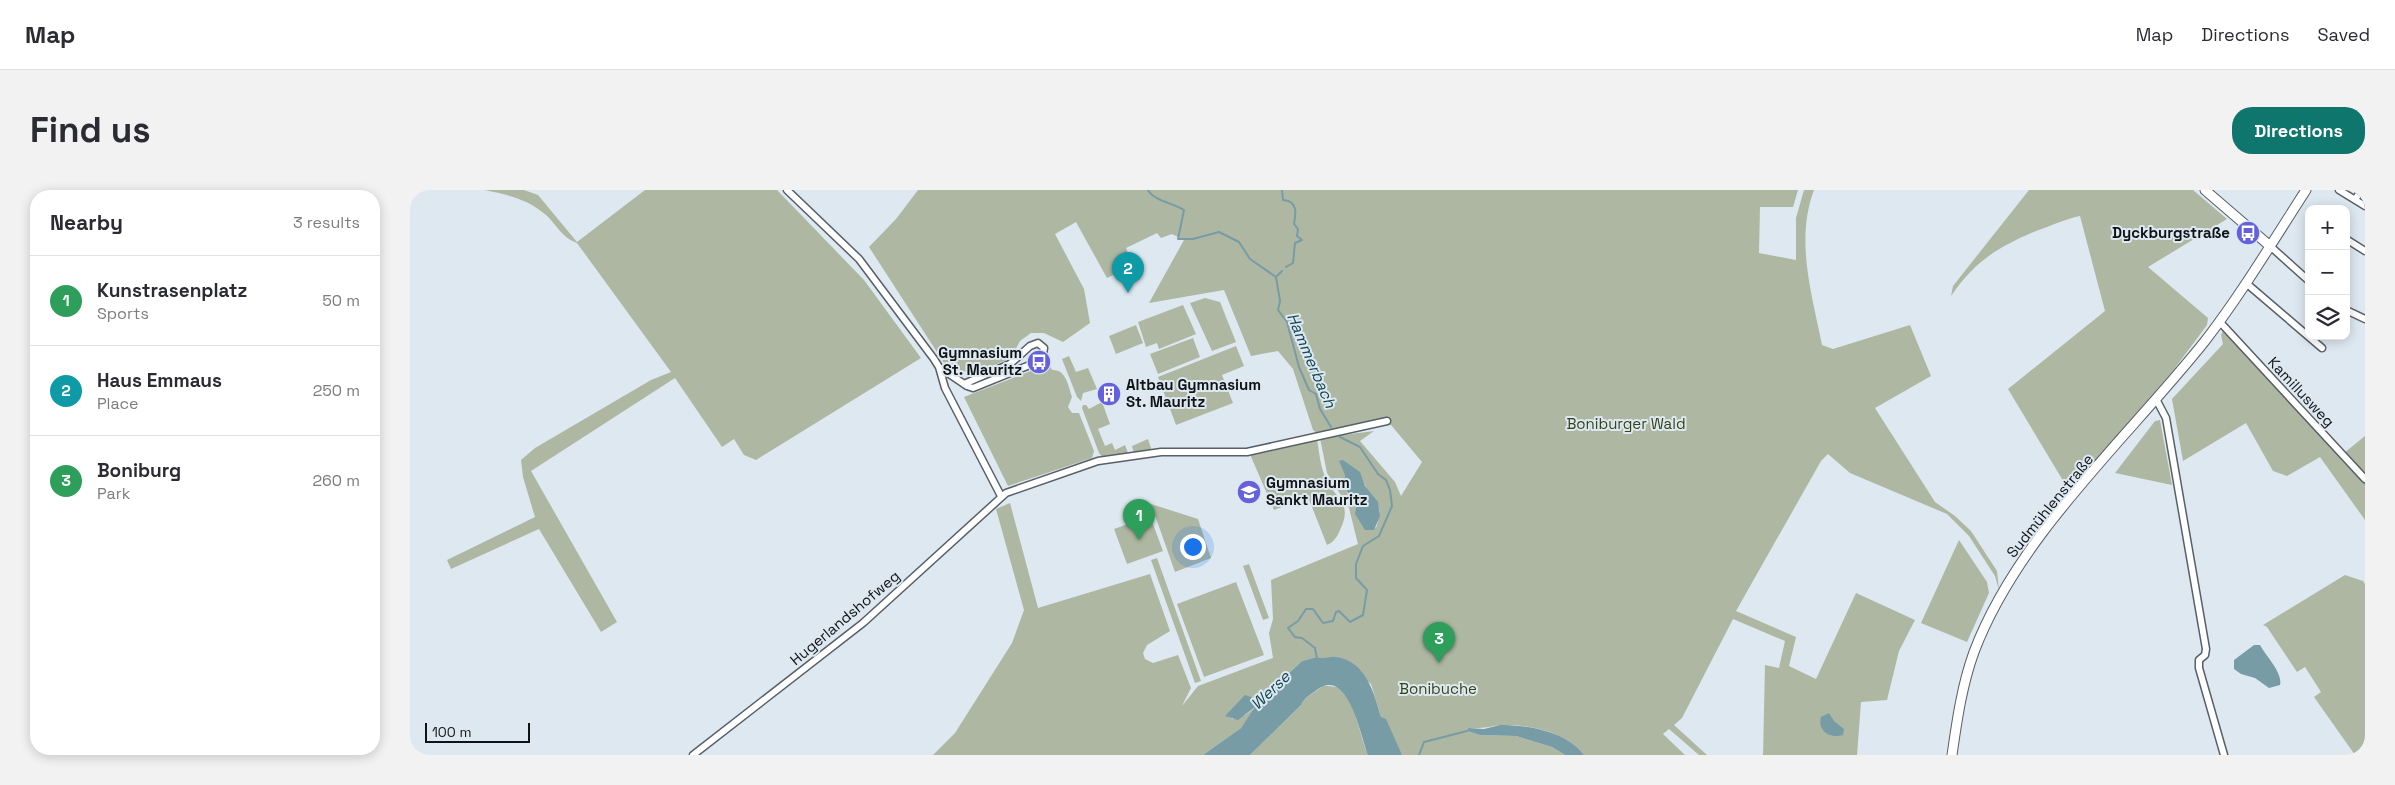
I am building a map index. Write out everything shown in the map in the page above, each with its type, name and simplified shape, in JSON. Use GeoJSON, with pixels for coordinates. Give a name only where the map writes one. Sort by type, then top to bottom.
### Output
{"type":"FeatureCollection","features":[{"type":"Feature","properties":{"kind":"street"},"geometry":{"type":"LineString","coordinates":[[787,190],[859,258],[939,366],[969,388],[1039,362],[1044,357],[1044,348],[1038,343],[1033,344],[1010,364],[964,384]]}},
{"type":"Feature","properties":{"kind":"street"},"geometry":{"type":"LineString","coordinates":[[2205,190],[2305,277]]}},
{"type":"Feature","properties":{"kind":"street","name":"Sudmühlenstraße"},"geometry":{"type":"LineString","coordinates":[[1952,755],[1962,694],[1970,665],[1988,620],[2002,593],[2047,528],[2219,321],[2306,190]]}},
{"type":"Feature","properties":{"kind":"street"},"geometry":{"type":"LineString","coordinates":[[2339,190],[2365,206]]}},
{"type":"Feature","properties":{"kind":"street"},"geometry":{"type":"LineString","coordinates":[[2355,200],[2361,190]]}},
{"type":"Feature","properties":{"kind":"street"},"geometry":{"type":"LineString","coordinates":[[2350,242],[2365,251]]}},
{"type":"Feature","properties":{"kind":"street"},"geometry":{"type":"LineString","coordinates":[[2246,283],[2322,348]]}},
{"type":"Feature","properties":{"kind":"street"},"geometry":{"type":"LineString","coordinates":[[2350,312],[2365,319]]}},
{"type":"Feature","properties":{"kind":"street","name":"Kamillusweg"},"geometry":{"type":"LineString","coordinates":[[2219,321],[2365,479]]}},
{"type":"Feature","properties":{"kind":"street"},"geometry":{"type":"LineString","coordinates":[[939,366],[945,388],[1003,495],[1098,461],[1161,452],[1247,452],[1387,421]]}},
{"type":"Feature","properties":{"kind":"street"},"geometry":{"type":"LineString","coordinates":[[2156,399],[2166,418],[2206,649],[2205,654],[2199,660],[2199,668],[2224,755]]}},
{"type":"Feature","properties":{"kind":"street","name":"Hugerlandshofweg"},"geometry":{"type":"LineString","coordinates":[[693,755],[863,623],[1003,495]]}},
{"type":"Feature","properties":{"kind":"green space"},"geometry":{"type":"Polygon","coordinates":[[[485,190],[524,190],[538,195],[577,242],[645,190],[777,190],[864,280],[921,358],[756,460],[744,455],[734,439],[722,447],[675,378],[531,471],[617,622],[601,632],[539,529],[451,569],[447,560],[535,517],[523,477],[521,460],[535,448],[651,380],[671,372],[577,243],[567,238],[546,215],[532,205],[510,196],[485,190]]]}},
{"type":"Feature","properties":{"kind":"green space","name":"Boniburger Wald"},"geometry":{"type":"Polygon","coordinates":[[[918,190],[1798,190],[1793,207],[1760,207],[1759,253],[1796,260],[1796,218],[1804,190],[1814,190],[1808,209],[1806,229],[1807,268],[1822,345],[1833,349],[1910,325],[1931,376],[1875,408],[1935,502],[1955,516],[1971,531],[1997,571],[1999,590],[1995,576],[1969,536],[1947,514],[1850,473],[1828,454],[1821,461],[1736,611],[1796,637],[1789,666],[1816,679],[1856,593],[1915,620],[1899,651],[1887,700],[1861,702],[1857,755],[1763,755],[1765,665],[1779,668],[1785,641],[1733,619],[1682,718],[1674,725],[1707,755],[1699,755],[1669,729],[1663,734],[1685,755],[1584,755],[1568,741],[1547,731],[1524,726],[1503,725],[1468,728],[1467,731],[1480,735],[1516,736],[1552,747],[1565,755],[1402,755],[1381,717],[1371,684],[1336,657],[1322,659],[1317,657],[1302,661],[1259,700],[1229,717],[1233,719],[1245,715],[1256,707],[1241,728],[1203,755],[933,755],[955,733],[1012,643],[1024,610],[996,509],[1010,503],[1038,608],[1150,574],[1170,631],[1147,645],[1143,653],[1145,659],[1153,663],[1178,655],[1191,688],[1182,706],[1198,686],[1273,658],[1269,633],[1273,619],[1271,580],[1358,544],[1349,508],[1327,473],[1320,438],[1374,431],[1360,441],[1395,482],[1401,496],[1422,462],[1391,425],[1318,434],[1313,430],[1293,369],[1278,351],[1251,356],[1224,290],[1149,303],[1184,240],[1172,234],[1161,238],[1157,233],[1126,248],[1129,255],[1114,264],[1118,273],[1107,278],[1076,222],[1055,234],[1084,289],[1090,323],[1063,342],[1044,333],[1031,333],[1020,341],[1011,358],[973,374],[946,366],[869,247],[896,219],[918,190]],[[1353,468],[1345,475],[1346,491],[1354,505],[1376,528],[1379,507],[1368,492],[1358,471],[1353,468]]]}},
{"type":"Feature","properties":{"kind":"green space"},"geometry":{"type":"Polygon","coordinates":[[[2029,190],[2193,190],[2227,219],[2148,267],[2208,318],[2207,325],[2172,372],[2076,483],[2071,494],[2008,389],[2105,311],[2080,216],[2036,231],[1988,256],[1969,273],[1951,296],[1953,286],[2029,190]]]}},
{"type":"Feature","properties":{"kind":"green space"},"geometry":{"type":"Polygon","coordinates":[[[1205,298],[1220,302],[1236,342],[1212,351],[1190,303],[1205,298]]]}},
{"type":"Feature","properties":{"kind":"green space"},"geometry":{"type":"Polygon","coordinates":[[[1183,305],[1196,334],[1159,349],[1157,343],[1146,347],[1138,322],[1183,305]]]}},
{"type":"Feature","properties":{"kind":"green space"},"geometry":{"type":"Polygon","coordinates":[[[1136,325],[1143,343],[1116,354],[1109,336],[1136,325]]]}},
{"type":"Feature","properties":{"kind":"green space"},"geometry":{"type":"Polygon","coordinates":[[[2223,331],[2344,453],[2365,436],[2365,520],[2320,457],[2287,476],[2273,471],[2246,423],[2183,461],[2172,399],[2223,344],[2221,335],[2223,331]]]}},
{"type":"Feature","properties":{"kind":"green space"},"geometry":{"type":"Polygon","coordinates":[[[1193,338],[1200,357],[1158,374],[1150,354],[1193,338]]]}},
{"type":"Feature","properties":{"kind":"green space"},"geometry":{"type":"Polygon","coordinates":[[[1236,346],[1244,366],[1222,375],[1233,403],[1176,425],[1158,377],[1236,346]]]}},
{"type":"Feature","properties":{"kind":"green space"},"geometry":{"type":"Polygon","coordinates":[[[1069,356],[1076,372],[1088,368],[1097,389],[1083,393],[1081,401],[1077,397],[1062,359],[1069,356]]]}},
{"type":"Feature","properties":{"kind":"green space"},"geometry":{"type":"Polygon","coordinates":[[[1049,364],[1052,370],[1057,370],[1066,379],[1072,397],[1068,407],[1072,413],[1079,413],[1094,451],[1092,458],[1008,486],[964,397],[1049,364]]]}},
{"type":"Feature","properties":{"kind":"green space"},"geometry":{"type":"Polygon","coordinates":[[[1102,402],[1110,424],[1098,429],[1105,446],[1112,443],[1115,450],[1125,445],[1128,453],[1103,458],[1099,453],[1082,408],[1083,405],[1086,405],[1089,409],[1102,402]]]}},
{"type":"Feature","properties":{"kind":"green space"},"geometry":{"type":"Polygon","coordinates":[[[2160,420],[2172,485],[2115,473],[2155,421],[2160,420]]]}},
{"type":"Feature","properties":{"kind":"green space"},"geometry":{"type":"Polygon","coordinates":[[[1148,439],[1152,451],[1134,453],[1132,446],[1148,439]]]}},
{"type":"Feature","properties":{"kind":"green space"},"geometry":{"type":"Polygon","coordinates":[[[1317,439],[1327,482],[1340,499],[1345,512],[1338,535],[1327,545],[1308,497],[1274,510],[1249,452],[1317,439]]]}},
{"type":"Feature","properties":{"kind":"green space"},"geometry":{"type":"Polygon","coordinates":[[[1151,504],[1198,519],[1211,558],[1175,572],[1151,504]]]}},
{"type":"Feature","properties":{"kind":"green space"},"geometry":{"type":"Polygon","coordinates":[[[1150,516],[1163,551],[1127,564],[1114,529],[1150,516]]]}},
{"type":"Feature","properties":{"kind":"green space"},"geometry":{"type":"Polygon","coordinates":[[[1959,540],[1987,582],[1989,593],[1967,642],[1921,623],[1959,540]]]}},
{"type":"Feature","properties":{"kind":"green space"},"geometry":{"type":"Polygon","coordinates":[[[1157,558],[1201,681],[1195,683],[1151,560],[1157,558]]]}},
{"type":"Feature","properties":{"kind":"green space"},"geometry":{"type":"Polygon","coordinates":[[[1249,564],[1269,618],[1263,620],[1243,566],[1249,564]]]}},
{"type":"Feature","properties":{"kind":"green space"},"geometry":{"type":"Polygon","coordinates":[[[2345,575],[2363,581],[2365,584],[2365,755],[2355,755],[2314,697],[2321,692],[2305,667],[2297,672],[2267,627],[2263,625],[2345,575]]]}},
{"type":"Feature","properties":{"kind":"green space"},"geometry":{"type":"Polygon","coordinates":[[[1236,582],[1264,655],[1204,677],[1177,604],[1236,582]]]}},
{"type":"Feature","properties":{"kind":"green space"},"geometry":{"type":"Polygon","coordinates":[[[1323,686],[1338,688],[1349,700],[1368,755],[1250,755],[1301,705],[1303,700],[1323,686]]]}},
{"type":"Feature","properties":{"kind":"water"},"geometry":{"type":"Polygon","coordinates":[[[1343,460],[1360,472],[1365,486],[1378,502],[1380,516],[1374,530],[1365,530],[1355,514],[1356,508],[1344,486],[1345,475],[1339,461],[1343,460]]]}},
{"type":"Feature","properties":{"kind":"water"},"geometry":{"type":"Polygon","coordinates":[[[2254,645],[2260,645],[2273,665],[2279,675],[2280,685],[2269,688],[2255,678],[2241,674],[2234,669],[2234,660],[2254,645]]]}},
{"type":"Feature","properties":{"kind":"water"},"geometry":{"type":"Polygon","coordinates":[[[1317,657],[1336,657],[1346,660],[1362,671],[1372,689],[1381,717],[1386,719],[1402,755],[1368,755],[1357,721],[1346,696],[1338,688],[1329,685],[1318,689],[1306,698],[1250,755],[1203,755],[1241,728],[1255,707],[1238,720],[1225,716],[1245,695],[1260,700],[1302,661],[1317,657]]]}},
{"type":"Feature","properties":{"kind":"water"},"geometry":{"type":"Polygon","coordinates":[[[1829,713],[1834,721],[1844,729],[1843,735],[1829,735],[1823,730],[1820,722],[1821,717],[1829,713]]]}},
{"type":"Feature","properties":{"kind":"water"},"geometry":{"type":"Polygon","coordinates":[[[1500,725],[1522,726],[1546,731],[1567,740],[1584,755],[1565,755],[1552,747],[1516,736],[1480,735],[1467,731],[1468,728],[1484,729],[1500,725]]]}},
{"type":"Feature","properties":{"kind":"waterway","name":"Hammerbach"},"geometry":{"type":"LineString","coordinates":[[1148,190],[1155,197],[1184,210],[1178,239],[1193,239],[1219,232],[1239,242],[1250,259],[1276,277],[1280,301],[1278,310],[1287,322],[1299,367],[1309,390],[1316,394],[1320,409],[1331,427]]}},
{"type":"Feature","properties":{"kind":"waterway"},"geometry":{"type":"LineString","coordinates":[[1282,190],[1283,200],[1294,205],[1294,224],[1298,229],[1297,236],[1302,240],[1295,243],[1293,263],[1286,267]]}},
{"type":"Feature","properties":{"kind":"waterway"},"geometry":{"type":"LineString","coordinates":[[1277,276],[1282,271]]}},
{"type":"Feature","properties":{"kind":"waterway","name":"Hammerbach"},"geometry":{"type":"LineString","coordinates":[[1317,659],[1315,648],[1302,638],[1295,637],[1288,628],[1298,621],[1306,609],[1313,609],[1323,623],[1333,621],[1336,612],[1339,611],[1350,622],[1363,615],[1367,590],[1356,578],[1356,564],[1363,546],[1379,536],[1392,506],[1390,490],[1386,480],[1378,474],[1360,447],[1340,437]]}},
{"type":"Feature","properties":{"kind":"waterway"},"geometry":{"type":"LineString","coordinates":[[2355,473],[2365,484]]}},
{"type":"Feature","properties":{"kind":"waterway"},"geometry":{"type":"LineString","coordinates":[[1419,755],[1424,742],[1467,731]]}},
{"type":"Feature","properties":{"kind":"place","name":"Dyckburgstraße"},"geometry":{"type":"Point","coordinates":[2248,233]}},
{"type":"Feature","properties":{"kind":"place","name":"Haus Emmaus"},"geometry":{"type":"Point","coordinates":[1128,293]}},
{"type":"Feature","properties":{"kind":"place","name":"Gymnasium St. Mauritz"},"geometry":{"type":"Point","coordinates":[1039,362]}},
{"type":"Feature","properties":{"kind":"place","name":"Altbau Gymnasium St. Mauritz"},"geometry":{"type":"Point","coordinates":[1109,394]}},
{"type":"Feature","properties":{"kind":"place","name":"Gymnasium Sankt Mauritz"},"geometry":{"type":"Point","coordinates":[1249,492]}},
{"type":"Feature","properties":{"kind":"place","name":"Kunstrasenplatz"},"geometry":{"type":"Point","coordinates":[1139,540]}},
{"type":"Feature","properties":{"kind":"place","name":"Boniburg"},"geometry":{"type":"Point","coordinates":[1439,663]}},
{"type":"Feature","properties":{"kind":"park label","name":"Bonibuche"},"geometry":{"type":"Point","coordinates":[1438,689]}},
{"type":"Feature","properties":{"kind":"water label","name":"Werse"},"geometry":{"type":"Point","coordinates":[1270,690]}}]}
